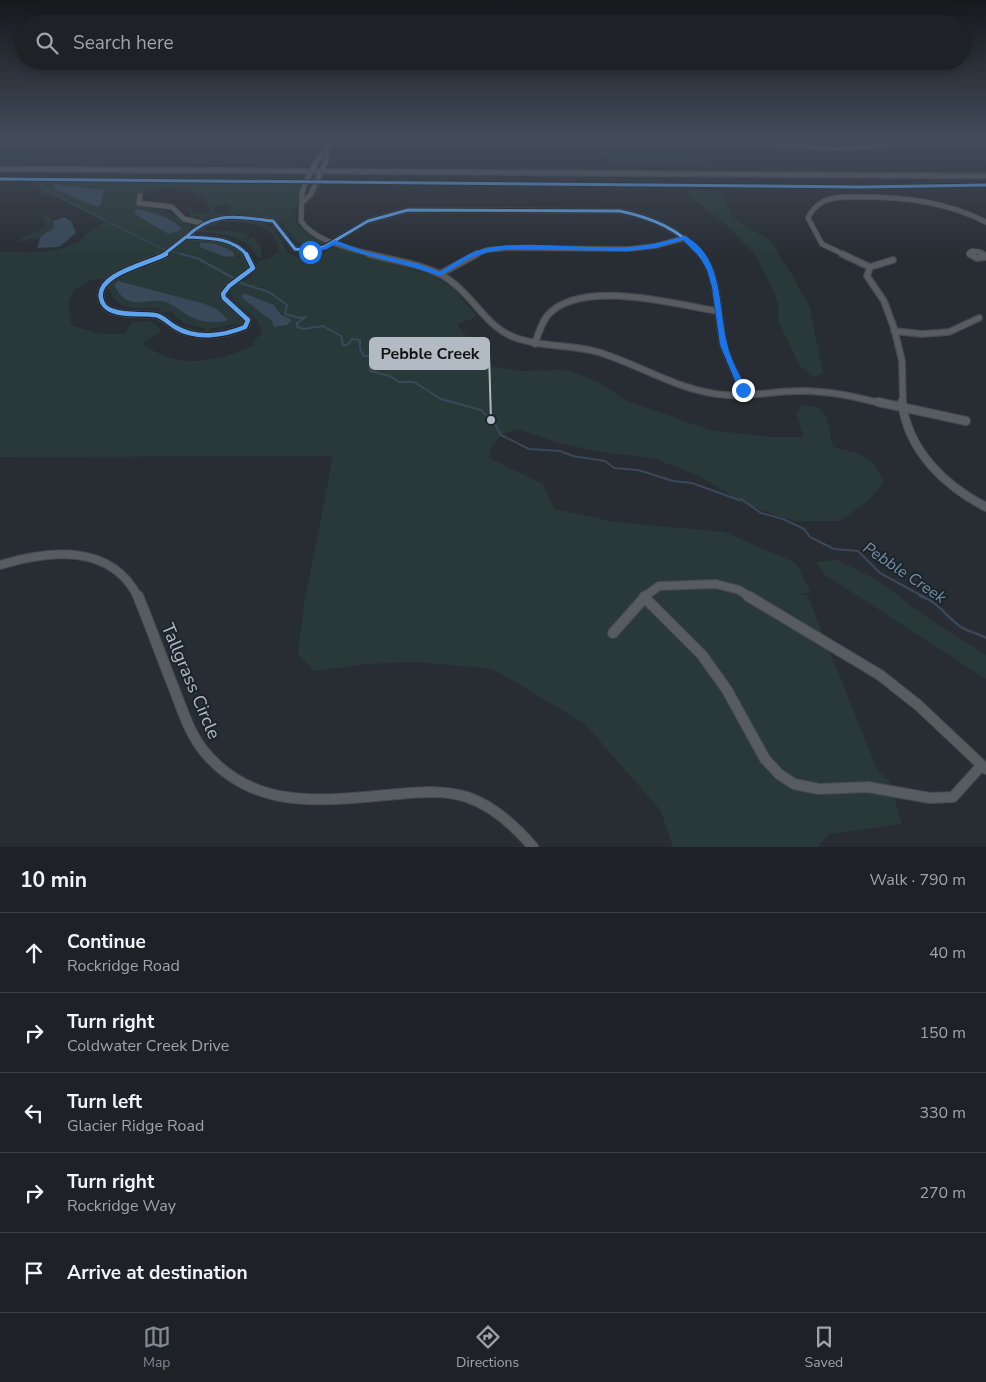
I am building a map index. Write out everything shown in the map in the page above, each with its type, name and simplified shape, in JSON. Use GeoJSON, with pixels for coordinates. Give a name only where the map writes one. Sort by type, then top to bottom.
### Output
{"type":"FeatureCollection","features":[{"type":"Feature","properties":{"kind":"main road"},"geometry":{"type":"LineString","coordinates":[[939,180],[984,180]]}},
{"type":"Feature","properties":{"kind":"main road"},"geometry":{"type":"LineString","coordinates":[[939,180],[984,180]]}},
{"type":"Feature","properties":{"kind":"street"},"geometry":{"type":"LineString","coordinates":[[308,180],[301,194],[303,202],[300,213],[302,222],[310,230],[361,252],[416,265],[440,274],[459,288],[494,327],[509,336],[535,344],[596,352],[681,385],[715,394],[746,396],[778,392],[811,391],[851,396],[966,421]]}},
{"type":"Feature","properties":{"kind":"street"},"geometry":{"type":"LineString","coordinates":[[303,202],[312,194],[318,180]]}},
{"type":"Feature","properties":{"kind":"street"},"geometry":{"type":"LineString","coordinates":[[140,196],[139,203],[172,206],[184,219],[201,223]]}},
{"type":"Feature","properties":{"kind":"street"},"geometry":{"type":"LineString","coordinates":[[894,260],[870,267],[822,244],[808,218],[823,202],[836,198],[915,199],[969,214],[986,222]]}},
{"type":"Feature","properties":{"kind":"street"},"geometry":{"type":"LineString","coordinates":[[186,237],[232,242],[244,251],[252,268],[225,290],[224,298],[248,320],[245,327],[220,335],[198,336],[178,329],[158,315],[124,314],[114,311],[101,300],[101,287],[111,277],[143,265],[166,253],[201,223],[223,216],[272,221],[295,249],[310,252],[325,248],[374,218],[408,210],[620,211],[642,214],[664,223],[685,238],[703,256],[716,287],[717,311],[723,345],[746,396]]}},
{"type":"Feature","properties":{"kind":"street"},"geometry":{"type":"LineString","coordinates":[[440,274],[468,257],[487,250],[507,248],[628,249],[655,246],[685,238]]}},
{"type":"Feature","properties":{"kind":"street"},"geometry":{"type":"LineString","coordinates":[[980,252],[986,247]]}},
{"type":"Feature","properties":{"kind":"street"},"geometry":{"type":"LineString","coordinates":[[870,267],[867,276],[884,300],[904,368],[901,387],[903,408],[911,434],[928,462],[945,479],[986,507]]}},
{"type":"Feature","properties":{"kind":"street"},"geometry":{"type":"LineString","coordinates":[[535,344],[539,329],[549,313],[575,299],[604,294],[717,311]]}},
{"type":"Feature","properties":{"kind":"street"},"geometry":{"type":"LineString","coordinates":[[894,332],[922,334],[949,332],[979,318]]}},
{"type":"Feature","properties":{"kind":"street","name":"Tallgrass Circle"},"geometry":{"type":"LineString","coordinates":[[0,565],[40,555],[80,555],[107,564],[124,576],[137,596],[189,728],[213,765],[232,780],[267,795],[303,799],[431,792],[456,794],[492,808],[516,828],[532,847]]}},
{"type":"Feature","properties":{"kind":"street"},"geometry":{"type":"LineString","coordinates":[[613,633],[644,597],[659,586],[716,584],[739,590],[880,675],[918,705],[984,768],[952,797],[930,798],[868,787],[819,789],[794,784],[779,774],[765,758],[727,690],[702,655],[644,597]]}},
{"type":"Feature","properties":{"kind":"shaded area"},"geometry":{"type":"Polygon","coordinates":[[[36,180],[294,180],[303,182],[295,211],[295,218],[297,225],[303,230],[325,242],[320,246],[307,247],[301,245],[285,226],[269,217],[227,213],[232,212],[229,204],[214,207],[216,214],[220,213],[219,215],[202,220],[196,217],[188,219],[186,217],[191,215],[187,210],[191,206],[194,214],[207,213],[210,210],[200,196],[192,192],[174,188],[155,189],[147,190],[145,194],[136,197],[134,202],[167,211],[174,217],[179,216],[184,222],[192,226],[184,236],[153,258],[106,278],[91,280],[74,289],[68,303],[71,325],[99,334],[124,334],[132,322],[151,321],[162,331],[142,343],[169,358],[197,361],[226,356],[255,345],[253,341],[260,335],[262,329],[257,323],[258,321],[231,297],[230,292],[252,276],[257,268],[257,262],[273,257],[273,254],[279,252],[277,242],[272,234],[258,225],[239,222],[219,222],[217,226],[205,226],[225,218],[259,221],[271,227],[290,255],[298,257],[322,254],[335,246],[432,275],[453,288],[477,316],[457,325],[471,341],[453,353],[487,366],[523,371],[567,370],[598,382],[625,400],[710,430],[771,437],[803,437],[797,414],[801,405],[818,407],[827,417],[833,447],[857,453],[874,463],[884,481],[869,500],[839,521],[793,521],[748,505],[699,476],[653,458],[599,452],[556,442],[517,429],[501,435],[492,445],[489,458],[543,484],[554,509],[615,522],[724,532],[796,563],[811,593],[795,593],[807,595],[877,770],[889,781],[902,824],[829,834],[817,847],[673,847],[661,811],[584,723],[493,669],[418,662],[367,664],[314,671],[298,654],[304,605],[333,456],[0,457],[0,252],[44,252],[64,248],[84,238],[83,236],[103,223],[94,216],[56,197],[41,194],[40,185],[31,183],[36,180]],[[53,184],[56,190],[96,207],[103,190],[53,184]]]}},
{"type":"Feature","properties":{"kind":"shaded area"},"geometry":{"type":"Polygon","coordinates":[[[687,191],[714,191],[723,195],[735,219],[771,241],[810,308],[823,373],[814,377],[799,365],[778,320],[779,305],[769,281],[754,254],[726,224],[689,196],[687,191]]]}},
{"type":"Feature","properties":{"kind":"shaded area"},"geometry":{"type":"Polygon","coordinates":[[[48,215],[55,225],[51,231],[41,236],[40,239],[33,240],[33,238],[19,242],[19,240],[44,228],[46,225],[43,217],[48,215]]]}},
{"type":"Feature","properties":{"kind":"shaded area"},"geometry":{"type":"Polygon","coordinates":[[[200,229],[232,231],[250,235],[244,239],[247,240],[253,237],[261,246],[261,256],[267,256],[258,258],[253,250],[240,239],[224,234],[197,232],[200,229]]]}},
{"type":"Feature","properties":{"kind":"shaded area"},"geometry":{"type":"Polygon","coordinates":[[[190,239],[226,243],[241,252],[246,259],[249,268],[224,287],[219,296],[242,320],[242,324],[210,329],[208,333],[204,332],[206,329],[184,323],[170,311],[165,313],[159,311],[160,308],[137,308],[123,305],[117,302],[110,289],[105,290],[120,275],[151,264],[190,239]]]}},
{"type":"Feature","properties":{"kind":"shaded area"},"geometry":{"type":"Polygon","coordinates":[[[837,560],[879,581],[925,616],[986,655],[986,679],[824,574],[816,562],[837,560]]]}},
{"type":"Feature","properties":{"kind":"water"},"geometry":{"type":"Polygon","coordinates":[[[53,184],[104,190],[100,206],[97,207],[56,190],[53,184]]]}},
{"type":"Feature","properties":{"kind":"water"},"geometry":{"type":"Polygon","coordinates":[[[138,209],[166,218],[181,228],[180,231],[169,234],[165,232],[136,215],[134,210],[138,209]]]}},
{"type":"Feature","properties":{"kind":"water"},"geometry":{"type":"Polygon","coordinates":[[[64,217],[71,221],[76,233],[59,247],[37,248],[41,236],[54,228],[53,221],[64,217]]]}},
{"type":"Feature","properties":{"kind":"water"},"geometry":{"type":"Polygon","coordinates":[[[200,243],[222,246],[234,253],[234,257],[223,256],[200,247],[200,243]]]}},
{"type":"Feature","properties":{"kind":"water"},"geometry":{"type":"Polygon","coordinates":[[[118,281],[205,304],[218,310],[228,320],[208,322],[198,320],[166,302],[132,302],[120,294],[114,285],[118,281]]]}},
{"type":"Feature","properties":{"kind":"water"},"geometry":{"type":"Polygon","coordinates":[[[246,294],[274,305],[280,314],[292,320],[287,325],[274,327],[272,321],[241,297],[246,294]]]}},
{"type":"Feature","properties":{"kind":"waterway","name":"Pebble Creek"},"geometry":{"type":"LineString","coordinates":[[34,182],[67,201],[163,249],[185,255]]}},
{"type":"Feature","properties":{"kind":"waterway","name":"Pebble Creek"},"geometry":{"type":"LineString","coordinates":[[181,254],[185,255]]}},
{"type":"Feature","properties":{"kind":"waterway","name":"Pebble Creek"},"geometry":{"type":"LineString","coordinates":[[185,255],[197,258],[244,284],[269,292],[287,305],[285,314],[300,318],[306,317],[297,323],[297,327],[304,329],[323,326],[341,336],[343,345],[347,345],[352,339],[360,340],[360,349],[364,356],[380,356],[379,360],[370,366],[370,371],[390,376],[399,382],[414,382],[441,399],[481,410],[495,424],[501,435],[529,449],[560,451],[573,456],[605,461],[614,468],[638,470],[673,481],[692,483],[739,500],[741,499],[761,513],[783,519],[804,529],[810,537],[834,549],[858,551],[880,573],[924,597]]}},
{"type":"Feature","properties":{"kind":"waterway","name":"Pebble Creek"},"geometry":{"type":"LineString","coordinates":[[920,596],[937,605],[961,627],[986,638]]}},
{"type":"Feature","properties":{"kind":"cycle path"},"geometry":{"type":"LineString","coordinates":[[57,180],[861,187],[986,185]]}},
{"type":"Feature","properties":{"kind":"cycle path"},"geometry":{"type":"LineString","coordinates":[[185,237],[195,237],[206,238],[226,241],[243,250],[249,258],[253,268],[229,286],[223,294],[224,298],[248,320],[245,327],[221,335],[195,334],[176,328],[160,316],[113,311],[101,301],[100,292],[102,286],[113,276],[164,255],[181,242],[185,238],[189,234],[201,224],[219,217],[242,217],[273,221],[295,249],[316,250],[332,244],[354,229],[374,219],[408,210],[620,211],[636,214],[652,219],[680,234],[702,257],[710,271],[715,287],[720,329],[725,350],[746,396]]}},
{"type":"Feature","properties":{"kind":"place","name":"Pebble Creek"},"geometry":{"type":"Point","coordinates":[491,420]}},
{"type":"Feature","properties":{"kind":"route"},"geometry":{"type":"LineString","coordinates":[[310,252],[325,248],[335,242],[361,252],[416,265],[440,274],[468,257],[487,250],[507,248],[628,249],[655,246],[685,238],[703,256],[710,270],[716,287],[717,311],[723,345],[743,390]]}}]}
